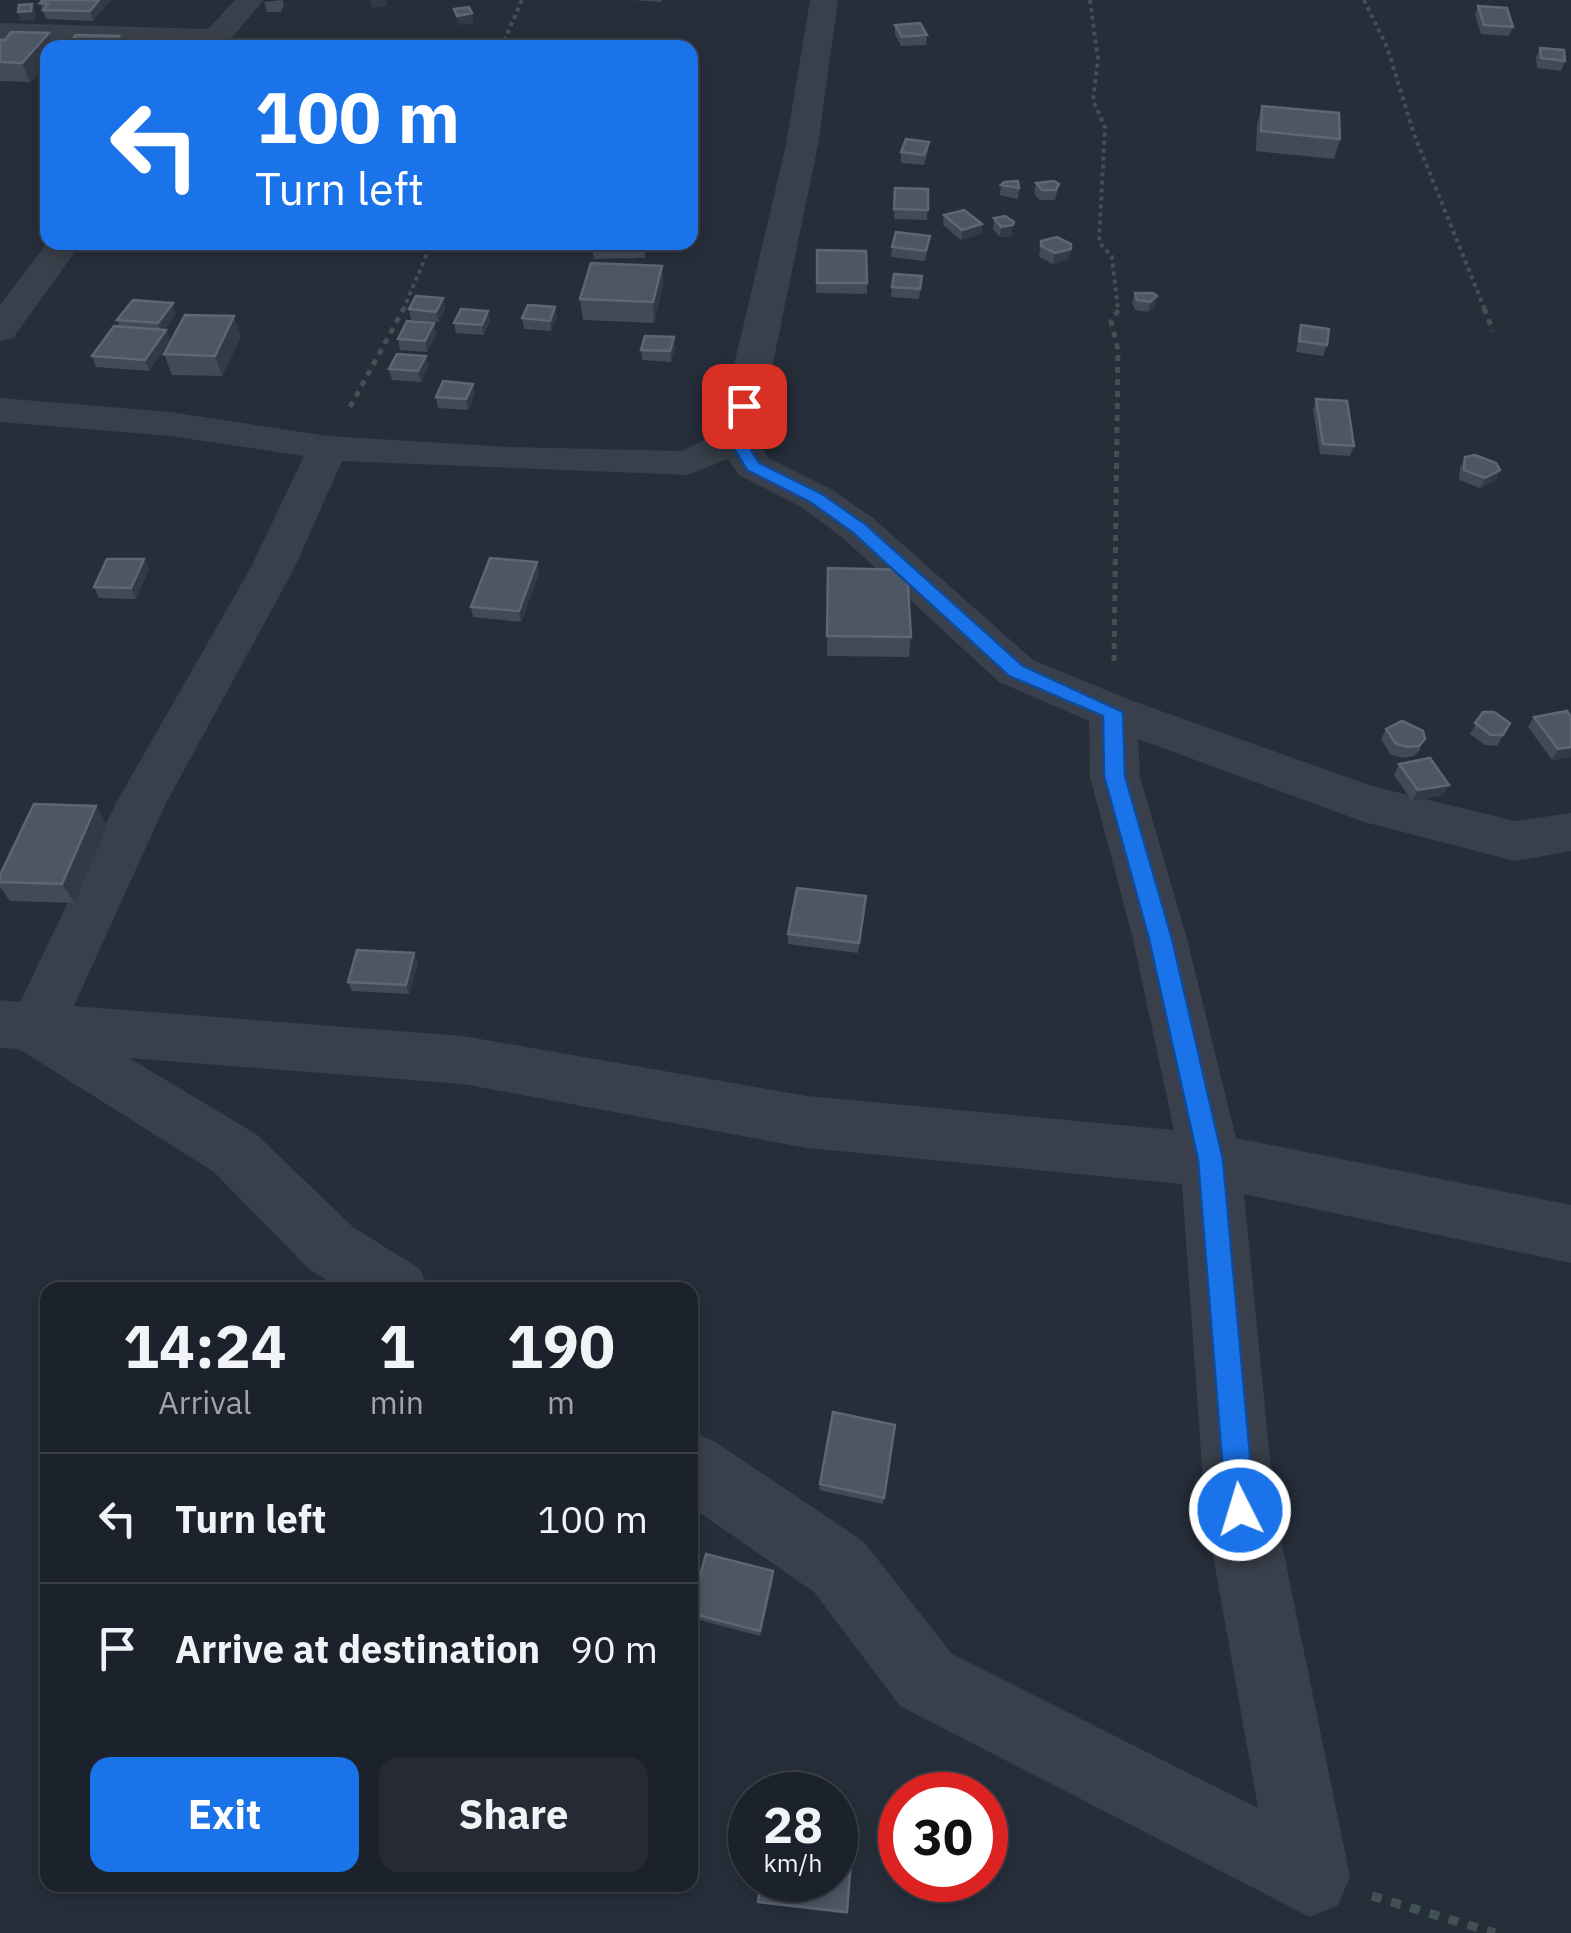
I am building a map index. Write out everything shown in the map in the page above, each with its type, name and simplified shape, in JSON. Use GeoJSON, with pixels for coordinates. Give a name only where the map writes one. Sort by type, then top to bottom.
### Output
{"type":"FeatureCollection","features":[{"type":"Feature","properties":{"kind":"street"},"geometry":{"type":"LineString","coordinates":[[215,40],[250,0]]}},
{"type":"Feature","properties":{"kind":"street"},"geometry":{"type":"LineString","coordinates":[[824,0],[802,145],[737,440],[753,466],[816,498],[858,528],[1016,671],[1113,712],[1383,808],[1514,842],[1571,832]]}},
{"type":"Feature","properties":{"kind":"street"},"geometry":{"type":"LineString","coordinates":[[0,32],[170,40]]}},
{"type":"Feature","properties":{"kind":"street"},"geometry":{"type":"LineString","coordinates":[[0,330],[60,250]]}},
{"type":"Feature","properties":{"kind":"street"},"geometry":{"type":"LineString","coordinates":[[0,410],[170,424],[328,448],[688,463],[737,440]]}},
{"type":"Feature","properties":{"kind":"street"},"geometry":{"type":"LineString","coordinates":[[18,1027],[272,569],[328,448]]}},
{"type":"Feature","properties":{"kind":"street"},"geometry":{"type":"LineString","coordinates":[[1113,712],[1115,776],[1160,939],[1210,1160],[1240,1510],[1310,1877]]}},
{"type":"Feature","properties":{"kind":"street"},"geometry":{"type":"LineString","coordinates":[[18,1027],[462,1060],[807,1122],[1210,1160],[1571,1234]]}},
{"type":"Feature","properties":{"kind":"street"},"geometry":{"type":"LineString","coordinates":[[18,1027],[235,1153],[331,1248],[384,1282]]}},
{"type":"Feature","properties":{"kind":"street"},"geometry":{"type":"LineString","coordinates":[[698,1470],[839,1567],[926,1680],[1310,1877]]}},
{"type":"Feature","properties":{"kind":"path"},"geometry":{"type":"LineString","coordinates":[[504,40],[522,0]]}},
{"type":"Feature","properties":{"kind":"path"},"geometry":{"type":"LineString","coordinates":[[1090,0],[1098,59],[1093,100],[1105,127],[1099,242],[1112,257],[1122,306],[1110,320],[1118,350],[1113,712]]}},
{"type":"Feature","properties":{"kind":"path"},"geometry":{"type":"LineString","coordinates":[[1364,0],[1493,332]]}},
{"type":"Feature","properties":{"kind":"path"},"geometry":{"type":"LineString","coordinates":[[328,448],[418,280],[429,250]]}},
{"type":"Feature","properties":{"kind":"path"},"geometry":{"type":"LineString","coordinates":[[1310,1877],[1495,1933]]}},
{"type":"Feature","properties":{"kind":"building"},"geometry":{"type":"Polygon","coordinates":[[[99,0],[90,11],[43,10],[48,4],[40,3],[99,0]]]}},
{"type":"Feature","properties":{"kind":"building"},"geometry":{"type":"Polygon","coordinates":[[[32,4],[31,11],[18,12],[19,5],[32,4]]]}},
{"type":"Feature","properties":{"kind":"building"},"geometry":{"type":"Polygon","coordinates":[[[1478,6],[1507,8],[1513,27],[1484,25],[1478,6]]]}},
{"type":"Feature","properties":{"kind":"building"},"geometry":{"type":"Polygon","coordinates":[[[469,7],[472,13],[457,16],[454,9],[469,7]]]}},
{"type":"Feature","properties":{"kind":"building"},"geometry":{"type":"Polygon","coordinates":[[[920,23],[927,35],[902,37],[895,25],[920,23]]]}},
{"type":"Feature","properties":{"kind":"building"},"geometry":{"type":"Polygon","coordinates":[[[11,32],[49,33],[22,63],[0,62],[0,40],[11,32]]]}},
{"type":"Feature","properties":{"kind":"building"},"geometry":{"type":"Polygon","coordinates":[[[76,35],[119,36],[116,40],[72,40],[76,35]]]}},
{"type":"Feature","properties":{"kind":"building"},"geometry":{"type":"Polygon","coordinates":[[[1540,48],[1564,50],[1565,61],[1541,58],[1540,48]]]}},
{"type":"Feature","properties":{"kind":"building"},"geometry":{"type":"Polygon","coordinates":[[[1262,106],[1339,113],[1340,139],[1261,131],[1262,106]]]}},
{"type":"Feature","properties":{"kind":"building"},"geometry":{"type":"Polygon","coordinates":[[[906,139],[929,142],[924,155],[901,152],[906,139]]]}},
{"type":"Feature","properties":{"kind":"building"},"geometry":{"type":"Polygon","coordinates":[[[1018,181],[1019,188],[1001,185],[1004,182],[1018,181]]]}},
{"type":"Feature","properties":{"kind":"building"},"geometry":{"type":"Polygon","coordinates":[[[1036,183],[1059,184],[1056,190],[1042,190],[1036,183]]]}},
{"type":"Feature","properties":{"kind":"building"},"geometry":{"type":"Polygon","coordinates":[[[895,188],[928,189],[928,210],[894,209],[895,188]]]}},
{"type":"Feature","properties":{"kind":"building"},"geometry":{"type":"Polygon","coordinates":[[[964,210],[982,224],[962,230],[944,215],[964,210]]]}},
{"type":"Feature","properties":{"kind":"building"},"geometry":{"type":"Polygon","coordinates":[[[1005,216],[1013,225],[1001,227],[994,218],[1005,216]]]}},
{"type":"Feature","properties":{"kind":"building"},"geometry":{"type":"Polygon","coordinates":[[[896,232],[930,236],[926,251],[892,247],[896,232]]]}},
{"type":"Feature","properties":{"kind":"building"},"geometry":{"type":"Polygon","coordinates":[[[1057,237],[1071,244],[1071,249],[1055,253],[1041,246],[1041,241],[1057,237]]]}},
{"type":"Feature","properties":{"kind":"building"},"geometry":{"type":"Polygon","coordinates":[[[817,250],[866,251],[867,283],[817,283],[817,250]]]}},
{"type":"Feature","properties":{"kind":"building"},"geometry":{"type":"Polygon","coordinates":[[[591,263],[662,266],[653,302],[580,299],[591,263]]]}},
{"type":"Feature","properties":{"kind":"building"},"geometry":{"type":"Polygon","coordinates":[[[894,274],[922,276],[920,289],[892,287],[894,274]]]}},
{"type":"Feature","properties":{"kind":"building"},"geometry":{"type":"Polygon","coordinates":[[[1135,293],[1157,296],[1150,302],[1137,300],[1135,293]]]}},
{"type":"Feature","properties":{"kind":"building"},"geometry":{"type":"Polygon","coordinates":[[[416,296],[443,298],[436,312],[409,309],[416,296]]]}},
{"type":"Feature","properties":{"kind":"building"},"geometry":{"type":"Polygon","coordinates":[[[133,300],[173,303],[158,323],[117,320],[133,300]]]}},
{"type":"Feature","properties":{"kind":"building"},"geometry":{"type":"Polygon","coordinates":[[[528,305],[555,307],[550,321],[522,318],[528,305]]]}},
{"type":"Feature","properties":{"kind":"building"},"geometry":{"type":"Polygon","coordinates":[[[461,309],[488,311],[482,325],[454,323],[461,309]]]}},
{"type":"Feature","properties":{"kind":"building"},"geometry":{"type":"Polygon","coordinates":[[[185,315],[234,316],[215,356],[164,354],[185,315]]]}},
{"type":"Feature","properties":{"kind":"building"},"geometry":{"type":"Polygon","coordinates":[[[407,321],[434,323],[425,341],[398,339],[407,321]]]}},
{"type":"Feature","properties":{"kind":"building"},"geometry":{"type":"Polygon","coordinates":[[[1301,325],[1329,329],[1327,345],[1299,341],[1301,325]]]}},
{"type":"Feature","properties":{"kind":"building"},"geometry":{"type":"Polygon","coordinates":[[[114,326],[166,330],[145,360],[92,356],[114,326]]]}},
{"type":"Feature","properties":{"kind":"building"},"geometry":{"type":"Polygon","coordinates":[[[645,336],[674,337],[670,351],[641,350],[645,336]]]}},
{"type":"Feature","properties":{"kind":"building"},"geometry":{"type":"Polygon","coordinates":[[[397,354],[426,356],[418,371],[389,369],[397,354]]]}},
{"type":"Feature","properties":{"kind":"building"},"geometry":{"type":"Polygon","coordinates":[[[443,381],[473,384],[466,399],[436,397],[443,381]]]}},
{"type":"Feature","properties":{"kind":"building"},"geometry":{"type":"Polygon","coordinates":[[[1316,399],[1347,401],[1354,446],[1323,444],[1316,399]]]}},
{"type":"Feature","properties":{"kind":"building"},"geometry":{"type":"Polygon","coordinates":[[[1475,455],[1496,463],[1500,470],[1485,478],[1464,470],[1465,457],[1475,455]]]}},
{"type":"Feature","properties":{"kind":"building"},"geometry":{"type":"Polygon","coordinates":[[[490,558],[537,562],[519,611],[471,607],[490,558]]]}},
{"type":"Feature","properties":{"kind":"building"},"geometry":{"type":"Polygon","coordinates":[[[107,559],[144,559],[131,588],[94,587],[107,559]]]}},
{"type":"Feature","properties":{"kind":"building"},"geometry":{"type":"Polygon","coordinates":[[[828,568],[907,570],[911,637],[827,636],[828,568]]]}},
{"type":"Feature","properties":{"kind":"building"},"geometry":{"type":"Polygon","coordinates":[[[1567,711],[1571,717],[1571,747],[1558,749],[1534,717],[1567,711]]]}},
{"type":"Feature","properties":{"kind":"building"},"geometry":{"type":"Polygon","coordinates":[[[1483,712],[1494,712],[1510,723],[1503,735],[1491,735],[1475,723],[1483,712]]]}},
{"type":"Feature","properties":{"kind":"building"},"geometry":{"type":"Polygon","coordinates":[[[1402,721],[1423,731],[1425,739],[1419,746],[1396,744],[1386,729],[1402,721]]]}},
{"type":"Feature","properties":{"kind":"building"},"geometry":{"type":"Polygon","coordinates":[[[1430,758],[1449,785],[1418,790],[1399,764],[1430,758]]]}},
{"type":"Feature","properties":{"kind":"building"},"geometry":{"type":"Polygon","coordinates":[[[34,804],[96,806],[62,884],[0,882],[0,875],[34,804]]]}},
{"type":"Feature","properties":{"kind":"building"},"geometry":{"type":"Polygon","coordinates":[[[797,888],[866,896],[859,943],[788,934],[797,888]]]}},
{"type":"Feature","properties":{"kind":"building"},"geometry":{"type":"Polygon","coordinates":[[[357,950],[414,953],[406,985],[348,982],[357,950]]]}},
{"type":"Feature","properties":{"kind":"building"},"geometry":{"type":"Polygon","coordinates":[[[833,1412],[895,1425],[884,1498],[820,1484],[833,1412]]]}},
{"type":"Feature","properties":{"kind":"building"},"geometry":{"type":"Polygon","coordinates":[[[706,1554],[773,1571],[760,1631],[698,1615],[698,1584],[706,1554]]]}},
{"type":"Feature","properties":{"kind":"building"},"geometry":{"type":"Polygon","coordinates":[[[758,1902],[848,1902],[847,1912],[758,1902]]]}},
{"type":"Feature","properties":{"kind":"route"},"geometry":{"type":"LineString","coordinates":[[744,406],[737,440],[753,466],[816,498],[858,528],[1016,671],[1113,712],[1115,776],[1160,939],[1210,1160],[1240,1510]]}}]}
